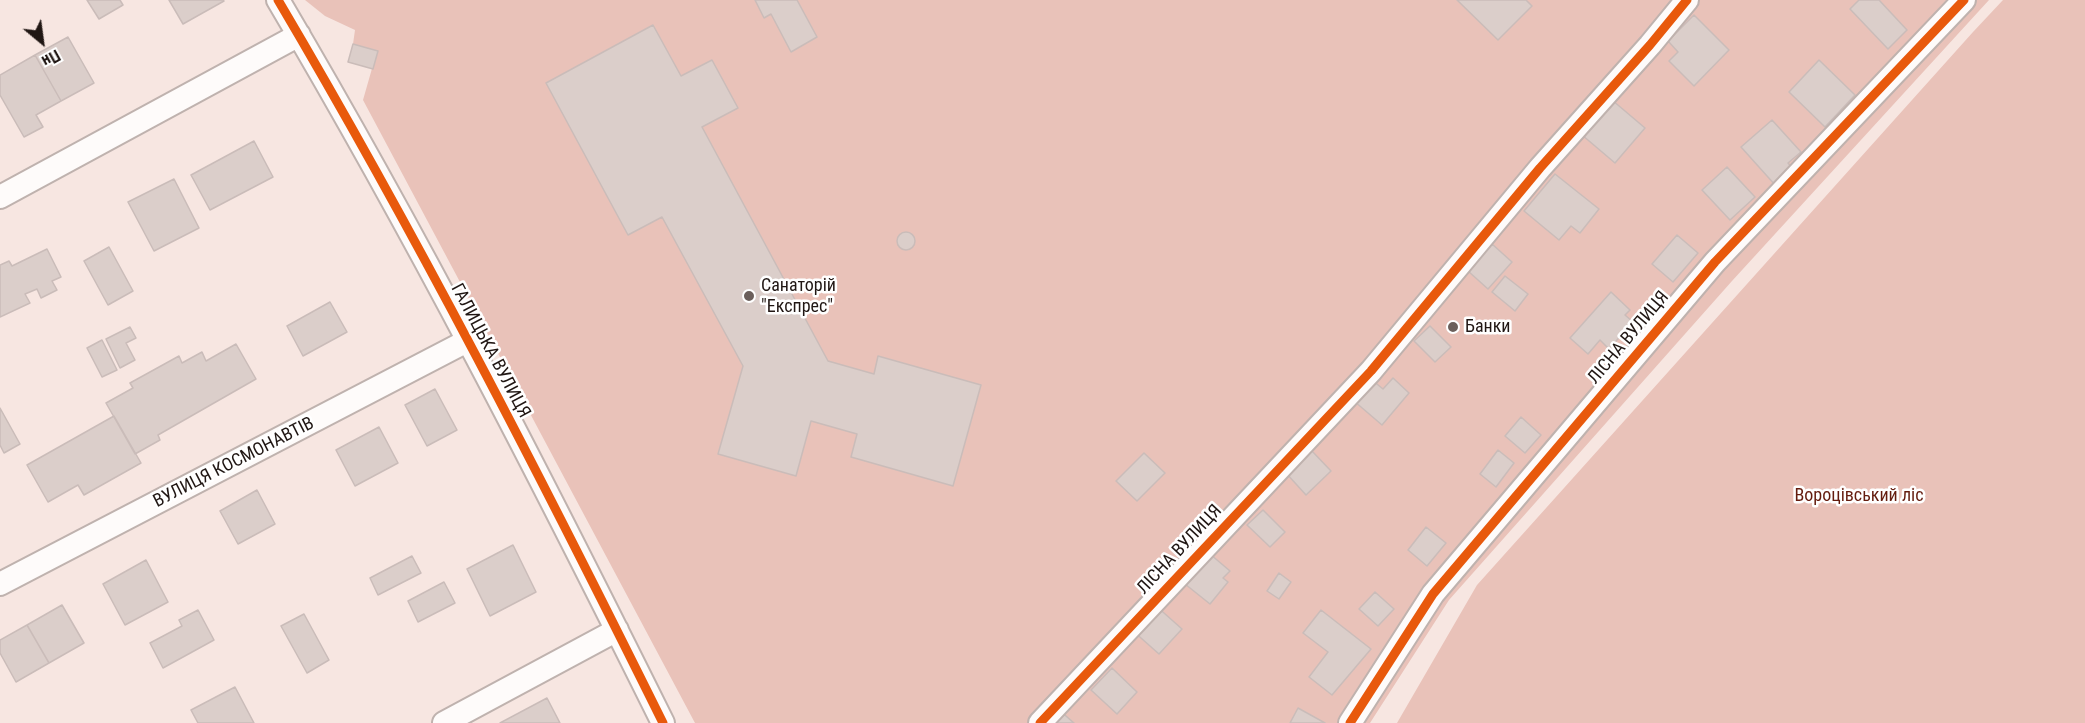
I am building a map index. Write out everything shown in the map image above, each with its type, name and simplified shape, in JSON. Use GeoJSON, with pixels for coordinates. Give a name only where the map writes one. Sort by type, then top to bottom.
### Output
{"type":"FeatureCollection","features":[{"type":"Feature","properties":{"kind":"street","name":"ГАЛИЦЬКА ВУЛИЦЯ"},"geometry":{"type":"LineString","coordinates":[[278,0],[468,341],[663,723]]}},
{"type":"Feature","properties":{"kind":"street","name":"ЛІСНА ВУЛИЦЯ"},"geometry":{"type":"LineString","coordinates":[[1040,723],[1371,371],[1540,168],[1687,0]]}},
{"type":"Feature","properties":{"kind":"street","name":"ЛІСНА ВУЛИЦЯ"},"geometry":{"type":"LineString","coordinates":[[1350,723],[1433,594],[1715,262],[1964,0]]}},
{"type":"Feature","properties":{"kind":"street"},"geometry":{"type":"LineString","coordinates":[[0,197],[299,35]]}},
{"type":"Feature","properties":{"kind":"street","name":"ВУЛИЦЯ КОСМОНАВТІВ"},"geometry":{"type":"LineString","coordinates":[[0,584],[468,341]]}},
{"type":"Feature","properties":{"kind":"street"},"geometry":{"type":"LineString","coordinates":[[444,723],[617,630]]}},
{"type":"Feature","properties":{"kind":"green space"},"geometry":{"type":"Polygon","coordinates":[[[305,0],[1989,0],[1732,281],[1449,600],[1370,723],[695,723],[363,100],[377,51],[353,44],[355,30],[325,16],[305,0]]]}},
{"type":"Feature","properties":{"kind":"green space","name":"Вороцівський ліс"},"geometry":{"type":"Polygon","coordinates":[[[2003,0],[2085,0],[2085,723],[1397,723],[1477,585],[2003,0]]]}},
{"type":"Feature","properties":{"kind":"building"},"geometry":{"type":"Polygon","coordinates":[[[87,0],[120,0],[123,5],[99,19],[87,0]]]}},
{"type":"Feature","properties":{"kind":"building"},"geometry":{"type":"Polygon","coordinates":[[[169,0],[223,0],[224,1],[183,24],[169,0]]]}},
{"type":"Feature","properties":{"kind":"building"},"geometry":{"type":"Polygon","coordinates":[[[755,0],[797,0],[817,37],[791,52],[771,14],[764,18],[755,0]]]}},
{"type":"Feature","properties":{"kind":"building"},"geometry":{"type":"Polygon","coordinates":[[[1457,0],[1526,0],[1532,6],[1498,40],[1457,0]]]}},
{"type":"Feature","properties":{"kind":"building"},"geometry":{"type":"Polygon","coordinates":[[[1859,0],[1879,0],[1907,30],[1888,49],[1850,9],[1859,0]]]}},
{"type":"Feature","properties":{"kind":"building"},"geometry":{"type":"Polygon","coordinates":[[[1694,15],[1729,50],[1694,86],[1669,61],[1678,52],[1668,41],[1694,15]]]}},
{"type":"Feature","properties":{"kind":"building","name":"Санаторій \"Експрес\""},"geometry":{"type":"Polygon","coordinates":[[[653,25],[681,76],[712,60],[738,108],[702,127],[828,361],[874,374],[878,356],[981,385],[953,486],[851,457],[857,434],[811,421],[796,476],[718,454],[743,366],[662,217],[628,235],[546,83],[653,25]]]}},
{"type":"Feature","properties":{"kind":"building"},"geometry":{"type":"Polygon","coordinates":[[[68,37],[94,83],[61,101],[35,55],[68,37]]]}},
{"type":"Feature","properties":{"kind":"building"},"geometry":{"type":"Polygon","coordinates":[[[353,44],[378,51],[373,69],[348,62],[353,44]]]}},
{"type":"Feature","properties":{"kind":"building"},"geometry":{"type":"Polygon","coordinates":[[[35,55],[61,101],[36,115],[43,127],[24,137],[0,95],[0,75],[35,55]]]}},
{"type":"Feature","properties":{"kind":"building"},"geometry":{"type":"Polygon","coordinates":[[[1819,60],[1855,95],[1825,127],[1789,92],[1819,60]]]}},
{"type":"Feature","properties":{"kind":"building"},"geometry":{"type":"Polygon","coordinates":[[[1612,100],[1645,128],[1615,163],[1582,135],[1612,100]]]}},
{"type":"Feature","properties":{"kind":"building"},"geometry":{"type":"Polygon","coordinates":[[[1772,120],[1801,152],[1788,163],[1794,170],[1776,186],[1741,147],[1772,120]]]}},
{"type":"Feature","properties":{"kind":"building"},"geometry":{"type":"Polygon","coordinates":[[[254,141],[273,177],[210,210],[191,175],[254,141]]]}},
{"type":"Feature","properties":{"kind":"building"},"geometry":{"type":"Polygon","coordinates":[[[1727,167],[1755,197],[1730,220],[1702,190],[1727,167]]]}},
{"type":"Feature","properties":{"kind":"building"},"geometry":{"type":"Polygon","coordinates":[[[1555,174],[1599,209],[1580,233],[1571,226],[1559,240],[1524,211],[1555,174]]]}},
{"type":"Feature","properties":{"kind":"building"},"geometry":{"type":"Polygon","coordinates":[[[174,179],[199,228],[154,251],[128,202],[174,179]]]}},
{"type":"Feature","properties":{"kind":"building"},"geometry":{"type":"Polygon","coordinates":[[[906,232],[912,235],[915,241],[912,247],[906,250],[900,247],[897,241],[900,235],[906,232]]]}},
{"type":"Feature","properties":{"kind":"building"},"geometry":{"type":"Polygon","coordinates":[[[1677,235],[1698,253],[1673,282],[1652,264],[1677,235]]]}},
{"type":"Feature","properties":{"kind":"building"},"geometry":{"type":"Polygon","coordinates":[[[1492,244],[1512,262],[1488,289],[1468,271],[1492,244]]]}},
{"type":"Feature","properties":{"kind":"building"},"geometry":{"type":"Polygon","coordinates":[[[109,247],[133,291],[108,305],[84,261],[109,247]]]}},
{"type":"Feature","properties":{"kind":"building"},"geometry":{"type":"Polygon","coordinates":[[[47,249],[61,277],[52,281],[57,290],[41,298],[37,289],[25,294],[30,303],[0,317],[0,265],[9,261],[12,266],[47,249]]]}},
{"type":"Feature","properties":{"kind":"building"},"geometry":{"type":"Polygon","coordinates":[[[1505,276],[1528,294],[1515,311],[1492,292],[1505,276]]]}},
{"type":"Feature","properties":{"kind":"building"},"geometry":{"type":"Polygon","coordinates":[[[1611,292],[1630,310],[1625,315],[1633,322],[1609,349],[1600,340],[1588,354],[1570,338],[1611,292]]]}},
{"type":"Feature","properties":{"kind":"building"},"geometry":{"type":"Polygon","coordinates":[[[330,302],[347,332],[303,356],[287,326],[330,302]]]}},
{"type":"Feature","properties":{"kind":"building"},"geometry":{"type":"Polygon","coordinates":[[[1430,326],[1451,347],[1435,362],[1414,341],[1430,326]]]}},
{"type":"Feature","properties":{"kind":"building"},"geometry":{"type":"Polygon","coordinates":[[[130,327],[136,338],[126,343],[135,360],[120,368],[106,339],[130,327]]]}},
{"type":"Feature","properties":{"kind":"building"},"geometry":{"type":"Polygon","coordinates":[[[102,340],[117,370],[102,377],[87,348],[102,340]]]}},
{"type":"Feature","properties":{"kind":"building"},"geometry":{"type":"Polygon","coordinates":[[[236,344],[256,379],[158,435],[160,440],[135,454],[106,403],[133,388],[130,383],[179,356],[182,363],[202,352],[206,361],[236,344]]]}},
{"type":"Feature","properties":{"kind":"building"},"geometry":{"type":"Polygon","coordinates":[[[1393,378],[1409,393],[1382,425],[1354,401],[1372,380],[1383,389],[1393,378]]]}},
{"type":"Feature","properties":{"kind":"building"},"geometry":{"type":"Polygon","coordinates":[[[435,389],[457,430],[427,446],[405,405],[435,389]]]}},
{"type":"Feature","properties":{"kind":"building"},"geometry":{"type":"Polygon","coordinates":[[[0,408],[20,444],[4,453],[0,445],[0,408]]]}},
{"type":"Feature","properties":{"kind":"building"},"geometry":{"type":"Polygon","coordinates":[[[114,416],[141,463],[84,495],[78,485],[48,502],[27,465],[114,416]]]}},
{"type":"Feature","properties":{"kind":"building"},"geometry":{"type":"Polygon","coordinates":[[[1521,417],[1541,435],[1525,453],[1505,436],[1521,417]]]}},
{"type":"Feature","properties":{"kind":"building"},"geometry":{"type":"Polygon","coordinates":[[[379,427],[398,463],[355,486],[336,450],[379,427]]]}},
{"type":"Feature","properties":{"kind":"building"},"geometry":{"type":"Polygon","coordinates":[[[1311,450],[1331,471],[1306,495],[1286,473],[1311,450]]]}},
{"type":"Feature","properties":{"kind":"building"},"geometry":{"type":"Polygon","coordinates":[[[1498,450],[1514,463],[1496,487],[1480,474],[1498,450]]]}},
{"type":"Feature","properties":{"kind":"building"},"geometry":{"type":"Polygon","coordinates":[[[1144,453],[1165,473],[1137,501],[1116,481],[1144,453]]]}},
{"type":"Feature","properties":{"kind":"building"},"geometry":{"type":"Polygon","coordinates":[[[257,490],[275,524],[238,544],[220,511],[257,490]]]}},
{"type":"Feature","properties":{"kind":"building"},"geometry":{"type":"Polygon","coordinates":[[[1263,510],[1285,532],[1270,547],[1247,525],[1263,510]]]}},
{"type":"Feature","properties":{"kind":"building"},"geometry":{"type":"Polygon","coordinates":[[[1426,527],[1446,543],[1427,566],[1408,550],[1426,527]]]}},
{"type":"Feature","properties":{"kind":"building"},"geometry":{"type":"Polygon","coordinates":[[[513,545],[536,592],[490,616],[467,569],[513,545]]]}},
{"type":"Feature","properties":{"kind":"building"},"geometry":{"type":"Polygon","coordinates":[[[1210,554],[1230,571],[1223,578],[1228,582],[1210,604],[1185,584],[1210,554]]]}},
{"type":"Feature","properties":{"kind":"building"},"geometry":{"type":"Polygon","coordinates":[[[412,556],[421,573],[378,595],[370,578],[412,556]]]}},
{"type":"Feature","properties":{"kind":"building"},"geometry":{"type":"Polygon","coordinates":[[[146,560],[168,602],[125,625],[103,584],[146,560]]]}},
{"type":"Feature","properties":{"kind":"building"},"geometry":{"type":"Polygon","coordinates":[[[1279,573],[1291,582],[1279,599],[1267,591],[1279,573]]]}},
{"type":"Feature","properties":{"kind":"building"},"geometry":{"type":"Polygon","coordinates":[[[444,582],[455,603],[418,622],[408,601],[444,582]]]}},
{"type":"Feature","properties":{"kind":"building"},"geometry":{"type":"Polygon","coordinates":[[[1375,592],[1394,609],[1378,626],[1359,609],[1375,592]]]}},
{"type":"Feature","properties":{"kind":"building"},"geometry":{"type":"Polygon","coordinates":[[[62,605],[84,643],[49,663],[27,625],[62,605]]]}},
{"type":"Feature","properties":{"kind":"building"},"geometry":{"type":"Polygon","coordinates":[[[1155,605],[1182,629],[1159,654],[1132,630],[1155,605]]]}},
{"type":"Feature","properties":{"kind":"building"},"geometry":{"type":"Polygon","coordinates":[[[198,610],[214,640],[163,668],[150,643],[182,626],[179,620],[198,610]]]}},
{"type":"Feature","properties":{"kind":"building"},"geometry":{"type":"Polygon","coordinates":[[[1321,610],[1371,649],[1332,695],[1309,677],[1328,652],[1303,633],[1321,610]]]}},
{"type":"Feature","properties":{"kind":"building"},"geometry":{"type":"Polygon","coordinates":[[[304,614],[329,660],[307,673],[281,626],[304,614]]]}},
{"type":"Feature","properties":{"kind":"building"},"geometry":{"type":"Polygon","coordinates":[[[27,625],[49,663],[16,682],[0,653],[0,640],[27,625]]]}},
{"type":"Feature","properties":{"kind":"building"},"geometry":{"type":"Polygon","coordinates":[[[1112,668],[1137,692],[1117,714],[1091,690],[1112,668]]]}},
{"type":"Feature","properties":{"kind":"building"},"geometry":{"type":"Polygon","coordinates":[[[235,687],[254,723],[198,723],[191,710],[235,687]]]}},
{"type":"Feature","properties":{"kind":"building"},"geometry":{"type":"Polygon","coordinates":[[[547,698],[560,723],[500,723],[547,698]]]}},
{"type":"Feature","properties":{"kind":"building"},"geometry":{"type":"Polygon","coordinates":[[[1298,708],[1325,723],[1290,723],[1298,708]]]}},
{"type":"Feature","properties":{"kind":"building"},"geometry":{"type":"Polygon","coordinates":[[[1058,709],[1074,723],[1046,723],[1058,709]]]}},
{"type":"Feature","properties":{"kind":"cycle path"},"geometry":{"type":"LineString","coordinates":[[278,0],[380,178],[477,358],[663,723]]}},
{"type":"Feature","properties":{"kind":"cycle path"},"geometry":{"type":"LineString","coordinates":[[1040,723],[1371,371],[1540,168],[1687,0]]}},
{"type":"Feature","properties":{"kind":"cycle path"},"geometry":{"type":"LineString","coordinates":[[1350,723],[1433,594],[1715,262],[1964,0]]}},
{"type":"Feature","properties":{"kind":"place","name":"Санаторій \"Експрес\""},"geometry":{"type":"Point","coordinates":[749,296]}},
{"type":"Feature","properties":{"kind":"place","name":"Банки"},"geometry":{"type":"Point","coordinates":[1453,327]}}]}
